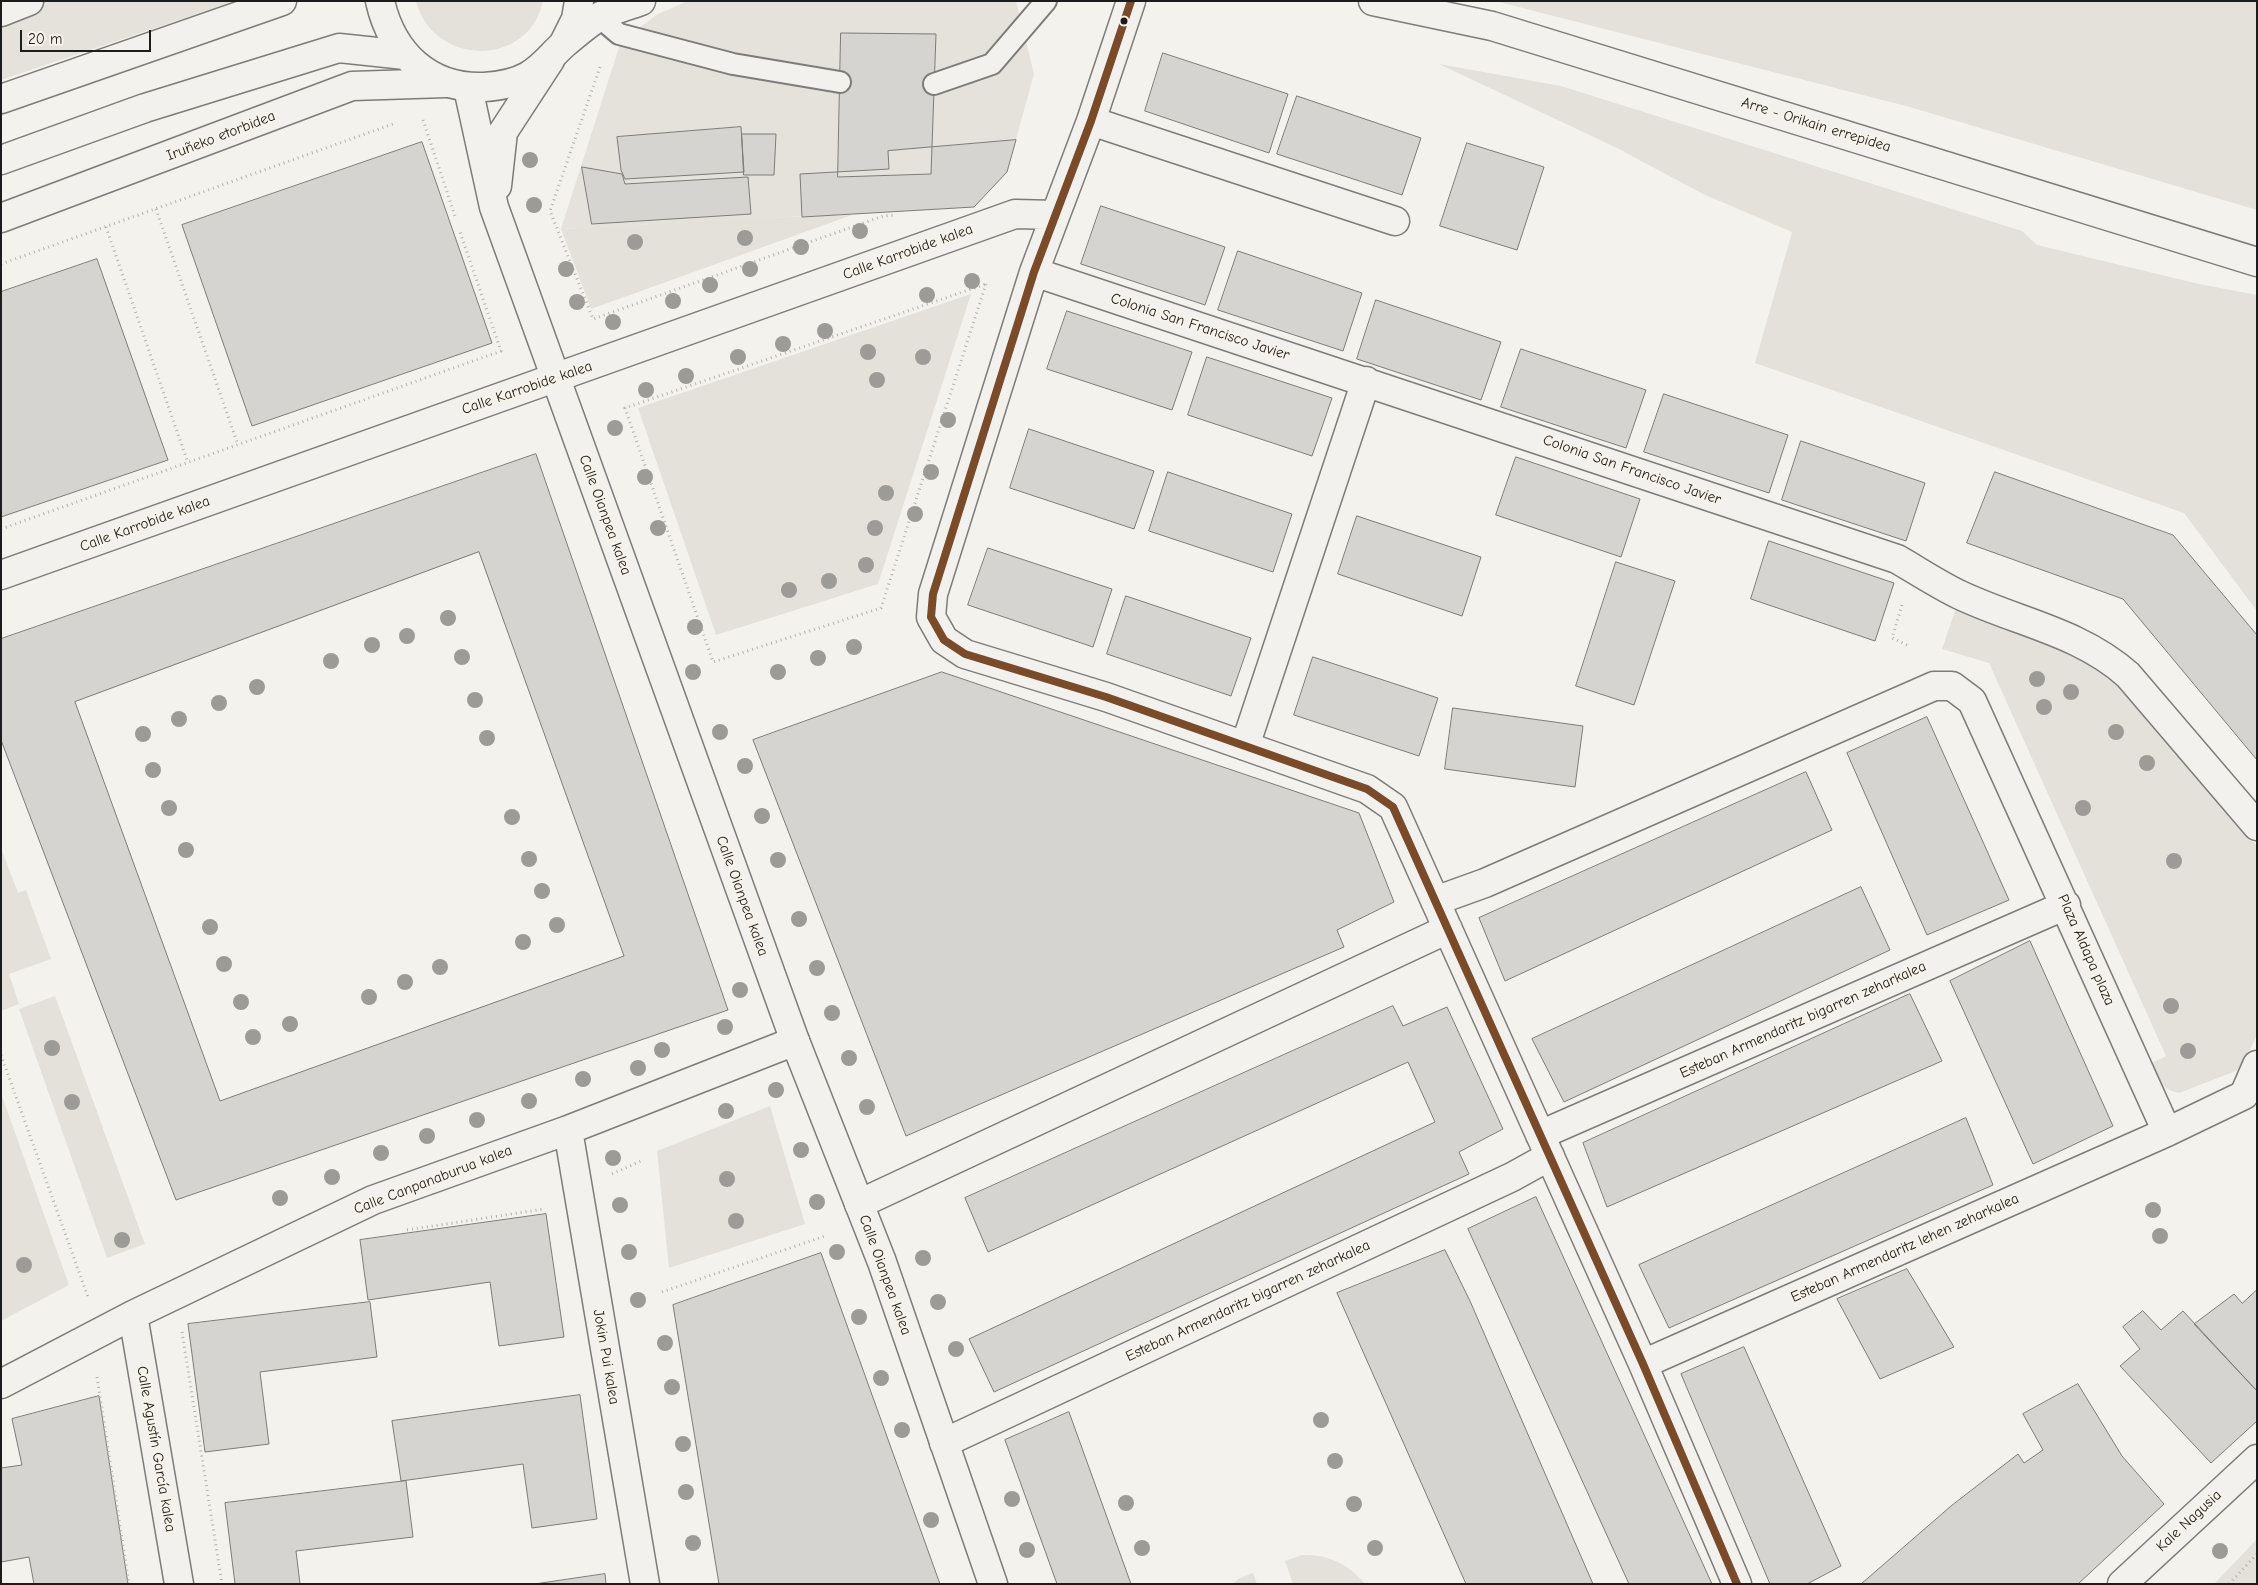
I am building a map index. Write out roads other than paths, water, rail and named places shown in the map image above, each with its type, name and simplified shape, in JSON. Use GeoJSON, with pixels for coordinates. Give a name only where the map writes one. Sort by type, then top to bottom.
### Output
{"type":"FeatureCollection","features":[{"type":"Feature","properties":{"kind":"street"},"geometry":{"type":"LineString","coordinates":[[1,12],[29,1]]}},
{"type":"Feature","properties":{"kind":"street"},"geometry":{"type":"LineString","coordinates":[[1,99],[282,1]]}},
{"type":"Feature","properties":{"kind":"street"},"geometry":{"type":"LineString","coordinates":[[380,1],[385,23],[405,55],[422,70],[457,85]]}},
{"type":"Feature","properties":{"kind":"street","name":"Iruñeko etorbidea"},"geometry":{"type":"LineString","coordinates":[[1,218],[352,86],[499,86],[527,77],[557,52],[589,9],[641,1]]}},
{"type":"Feature","properties":{"kind":"street"},"geometry":{"type":"LineString","coordinates":[[1131,1],[1091,121],[1034,272],[933,594],[932,617],[944,640],[965,654],[1106,697],[1367,789],[1394,807],[1643,1364],[1737,1584]]}},
{"type":"Feature","properties":{"kind":"street","name":"Arre - Orikain errepidea"},"geometry":{"type":"LineString","coordinates":[[1372,1],[1492,26],[2257,262]]}},
{"type":"Feature","properties":{"kind":"street"},"geometry":{"type":"LineString","coordinates":[[1,160],[145,108],[338,48],[405,55]]}},
{"type":"Feature","properties":{"kind":"street"},"geometry":{"type":"LineString","coordinates":[[494,207],[503,132],[557,52]]}},
{"type":"Feature","properties":{"kind":"street","name":"Calle Oianpea kalea"},"geometry":{"type":"LineString","coordinates":[[457,85],[494,207],[555,378],[795,1041],[882,1262],[994,1584]]}},
{"type":"Feature","properties":{"kind":"street"},"geometry":{"type":"LineString","coordinates":[[1091,121],[1395,221]]}},
{"type":"Feature","properties":{"kind":"street","name":"Calle Karrobide kalea"},"geometry":{"type":"LineString","coordinates":[[1,575],[1015,214],[1054,215]]}},
{"type":"Feature","properties":{"kind":"street","name":"Colonia San Francisco Javier"},"geometry":{"type":"LineString","coordinates":[[1034,272],[1897,559],[1960,595],[2072,638],[2111,659],[2128,675],[2257,826]]}},
{"type":"Feature","properties":{"kind":"street"},"geometry":{"type":"LineString","coordinates":[[1245,746],[1366,381]]}},
{"type":"Feature","properties":{"kind":"street","name":"Plaza Aldapa plaza"},"geometry":{"type":"LineString","coordinates":[[1436,901],[1494,879],[1934,686],[1952,686],[1972,701],[2066,905],[2167,1132]]}},
{"type":"Feature","properties":{"kind":"street","name":"Esteban Armendaritz bigarren zeharkalea"},"geometry":{"type":"LineString","coordinates":[[944,1443],[1503,1181],[1545,1146],[2066,905]]}},
{"type":"Feature","properties":{"kind":"street"},"geometry":{"type":"LineString","coordinates":[[859,1204],[1448,929]]}},
{"type":"Feature","properties":{"kind":"street","name":"Calle Canpanaburua kalea"},"geometry":{"type":"LineString","coordinates":[[1,1384],[133,1315],[373,1200],[568,1130],[795,1041]]}},
{"type":"Feature","properties":{"kind":"street"},"geometry":{"type":"LineString","coordinates":[[2167,1132],[2244,1094],[2257,1065]]}},
{"type":"Feature","properties":{"kind":"street","name":"Jokin Pui kalea"},"geometry":{"type":"LineString","coordinates":[[568,1130],[644,1584]]}},
{"type":"Feature","properties":{"kind":"street","name":"Esteban Armendaritz lehen zeharkalea"},"geometry":{"type":"LineString","coordinates":[[1643,1364],[2167,1132]]}},
{"type":"Feature","properties":{"kind":"street","name":"Calle Agustín García kalea"},"geometry":{"type":"LineString","coordinates":[[133,1315],[179,1584]]}},
{"type":"Feature","properties":{"kind":"street","name":"Kale Nagusia"},"geometry":{"type":"LineString","coordinates":[[2122,1584],[2257,1459]]}},
{"type":"Feature","properties":{"kind":"lane"},"geometry":{"type":"LineString","coordinates":[[934,84],[992,64],[1046,1]]}},
{"type":"Feature","properties":{"kind":"lane"},"geometry":{"type":"LineString","coordinates":[[589,9],[619,34],[733,64],[840,82]]}}]}
